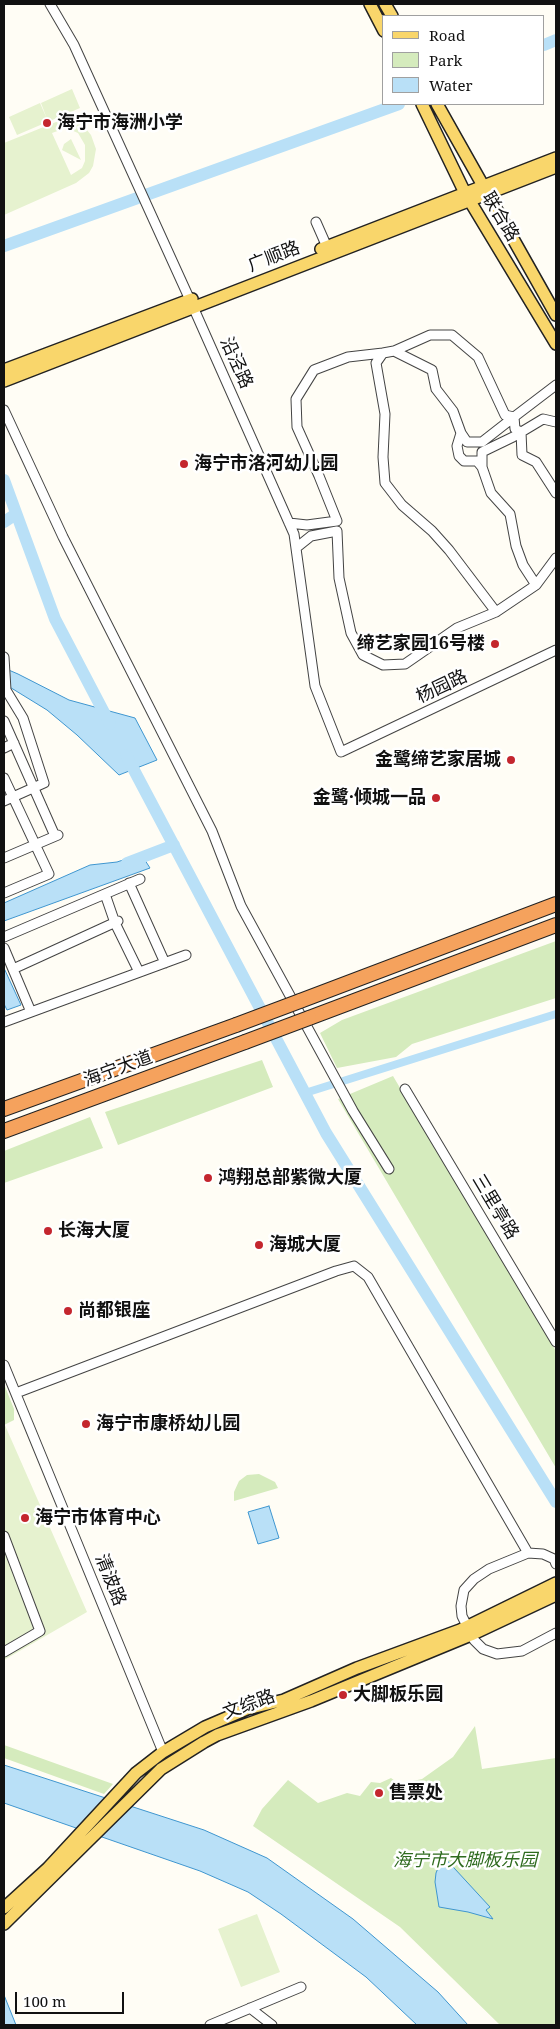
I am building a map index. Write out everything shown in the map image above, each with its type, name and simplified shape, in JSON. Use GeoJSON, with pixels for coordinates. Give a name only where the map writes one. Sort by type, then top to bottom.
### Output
{"type":"FeatureCollection","features":[{"type":"Feature","properties":{"kind":"highway","name":"海宁大道"},"geometry":{"type":"LineString","coordinates":[[4,1109],[236,1025],[556,904]]}},
{"type":"Feature","properties":{"kind":"highway","name":"海宁大道"},"geometry":{"type":"LineString","coordinates":[[4,1131],[556,925]]}},
{"type":"Feature","properties":{"kind":"main road"},"geometry":{"type":"LineString","coordinates":[[370,4],[382,27]]}},
{"type":"Feature","properties":{"kind":"main road"},"geometry":{"type":"LineString","coordinates":[[385,4],[391,15]]}},
{"type":"Feature","properties":{"kind":"main road","name":"联合路"},"geometry":{"type":"LineString","coordinates":[[423,105],[468,197],[556,344]]}},
{"type":"Feature","properties":{"kind":"main road"},"geometry":{"type":"LineString","coordinates":[[438,107],[556,315]]}},
{"type":"Feature","properties":{"kind":"main road","name":"广顺路"},"geometry":{"type":"LineString","coordinates":[[4,370],[115,327],[192,303],[468,197],[556,158]]}},
{"type":"Feature","properties":{"kind":"main road","name":"广顺路"},"geometry":{"type":"LineString","coordinates":[[485,190],[556,167]]}},
{"type":"Feature","properties":{"kind":"main road","name":"广顺路"},"geometry":{"type":"LineString","coordinates":[[4,381],[327,247],[468,197]]}},
{"type":"Feature","properties":{"kind":"main road"},"geometry":{"type":"LineString","coordinates":[[4,1908],[48,1868],[82,1829],[136,1773],[163,1752],[205,1727],[238,1713],[284,1700],[357,1668],[468,1631],[501,1615],[556,1583]]}},
{"type":"Feature","properties":{"kind":"main road"},"geometry":{"type":"LineString","coordinates":[[501,1615],[556,1595]]}},
{"type":"Feature","properties":{"kind":"main road","name":"文综路"},"geometry":{"type":"LineString","coordinates":[[4,1924],[161,1769],[217,1735],[311,1701],[468,1631]]}},
{"type":"Feature","properties":{"kind":"street","name":"沿泾路"},"geometry":{"type":"LineString","coordinates":[[50,4],[74,45],[192,303],[294,534],[315,686],[341,752]]}},
{"type":"Feature","properties":{"kind":"street"},"geometry":{"type":"LineString","coordinates":[[316,222],[327,247]]}},
{"type":"Feature","properties":{"kind":"street"},"geometry":{"type":"LineString","coordinates":[[289,523],[307,525],[337,522],[320,476],[297,426],[296,400],[314,370],[348,357],[394,351],[430,335],[452,335],[478,357],[505,415],[514,418]]}},
{"type":"Feature","properties":{"kind":"street"},"geometry":{"type":"LineString","coordinates":[[394,351],[432,370],[436,389],[454,411],[461,433],[467,442],[482,442],[556,385]]}},
{"type":"Feature","properties":{"kind":"street"},"geometry":{"type":"LineString","coordinates":[[383,352],[376,363],[385,414],[383,457],[385,483],[402,505],[432,530],[496,612]]}},
{"type":"Feature","properties":{"kind":"street"},"geometry":{"type":"LineString","coordinates":[[4,410],[68,545],[212,831],[241,906],[330,1069],[389,1169]]}},
{"type":"Feature","properties":{"kind":"street"},"geometry":{"type":"LineString","coordinates":[[514,418],[515,429],[521,432]]}},
{"type":"Feature","properties":{"kind":"street"},"geometry":{"type":"LineString","coordinates":[[482,468],[482,452],[543,419],[556,422]]}},
{"type":"Feature","properties":{"kind":"street"},"geometry":{"type":"LineString","coordinates":[[521,432],[522,455],[536,462],[556,493]]}},
{"type":"Feature","properties":{"kind":"street"},"geometry":{"type":"LineString","coordinates":[[461,433],[458,446],[459,456],[464,461],[477,461],[482,468],[491,493],[510,514],[516,546],[523,565],[536,585]]}},
{"type":"Feature","properties":{"kind":"street"},"geometry":{"type":"LineString","coordinates":[[296,548],[311,536],[337,531],[339,578],[351,633],[363,655],[383,666],[405,664],[457,628],[496,612],[536,585],[556,558]]}},
{"type":"Feature","properties":{"kind":"street","name":"杨园路"},"geometry":{"type":"LineString","coordinates":[[341,752],[556,650]]}},
{"type":"Feature","properties":{"kind":"street"},"geometry":{"type":"LineString","coordinates":[[4,658],[6,690],[23,718],[44,783],[8,799]]}},
{"type":"Feature","properties":{"kind":"street"},"geometry":{"type":"LineString","coordinates":[[4,721],[57,835],[4,858]]}},
{"type":"Feature","properties":{"kind":"street"},"geometry":{"type":"LineString","coordinates":[[4,748],[14,744]]}},
{"type":"Feature","properties":{"kind":"street"},"geometry":{"type":"LineString","coordinates":[[4,778],[8,799],[35,845],[49,874],[4,893]]}},
{"type":"Feature","properties":{"kind":"street"},"geometry":{"type":"LineString","coordinates":[[4,936],[140,879]]}},
{"type":"Feature","properties":{"kind":"street"},"geometry":{"type":"LineString","coordinates":[[129,883],[165,963]]}},
{"type":"Feature","properties":{"kind":"street"},"geometry":{"type":"LineString","coordinates":[[105,894],[139,972]]}},
{"type":"Feature","properties":{"kind":"street"},"geometry":{"type":"LineString","coordinates":[[13,969],[117,922]]}},
{"type":"Feature","properties":{"kind":"street"},"geometry":{"type":"LineString","coordinates":[[4,948],[31,1012]]}},
{"type":"Feature","properties":{"kind":"street"},"geometry":{"type":"LineString","coordinates":[[4,1022],[186,955]]}},
{"type":"Feature","properties":{"kind":"street","name":"三里亭路"},"geometry":{"type":"LineString","coordinates":[[405,1089],[556,1342]]}},
{"type":"Feature","properties":{"kind":"street"},"geometry":{"type":"LineString","coordinates":[[16,1393],[336,1271],[354,1266],[368,1277],[528,1553]]}},
{"type":"Feature","properties":{"kind":"street","name":"清波路"},"geometry":{"type":"LineString","coordinates":[[4,1365],[163,1752]]}},
{"type":"Feature","properties":{"kind":"street"},"geometry":{"type":"LineString","coordinates":[[4,1536],[40,1631],[4,1652]]}},
{"type":"Feature","properties":{"kind":"street"},"geometry":{"type":"LineString","coordinates":[[556,1564],[554,1559],[528,1553],[489,1569],[474,1579],[464,1590],[461,1606],[462,1616],[468,1631],[483,1649],[497,1654],[522,1651],[556,1633]]}},
{"type":"Feature","properties":{"kind":"street"},"geometry":{"type":"LineString","coordinates":[[210,2025],[301,1987]]}},
{"type":"Feature","properties":{"kind":"street"},"geometry":{"type":"LineString","coordinates":[[250,2008],[272,2025]]}},
{"type":"Feature","properties":{"kind":"green space"},"geometry":{"type":"Polygon","coordinates":[[[72,89],[80,108],[17,135],[9,117],[40,103],[47,119],[41,103],[72,89]]]}},
{"type":"Feature","properties":{"kind":"green space"},"geometry":{"type":"Polygon","coordinates":[[[61,120],[69,120],[82,124],[91,135],[96,149],[93,166],[89,173],[76,183],[4,215],[4,143],[61,120]],[[63,129],[52,133],[71,175],[82,168],[85,161],[85,145],[78,133],[63,129]]]}},
{"type":"Feature","properties":{"kind":"green space"},"geometry":{"type":"Polygon","coordinates":[[[71,139],[81,160],[62,150],[64,144],[71,139]]]}},
{"type":"Feature","properties":{"kind":"green space"},"geometry":{"type":"Polygon","coordinates":[[[556,941],[556,998],[412,1044],[396,1057],[337,1068],[320,1033],[342,1020],[556,941]]]}},
{"type":"Feature","properties":{"kind":"green space"},"geometry":{"type":"Polygon","coordinates":[[[262,1060],[273,1087],[118,1145],[105,1112],[262,1060]]]}},
{"type":"Feature","properties":{"kind":"green space"},"geometry":{"type":"Polygon","coordinates":[[[393,1076],[556,1351],[556,1468],[338,1099],[393,1076]]]}},
{"type":"Feature","properties":{"kind":"green space"},"geometry":{"type":"Polygon","coordinates":[[[90,1117],[103,1148],[4,1183],[4,1151],[90,1117]]]}},
{"type":"Feature","properties":{"kind":"green space"},"geometry":{"type":"Polygon","coordinates":[[[4,1384],[14,1409],[14,1420],[4,1425],[4,1384]]]}},
{"type":"Feature","properties":{"kind":"green space","name":"海宁市体育中心"},"geometry":{"type":"Polygon","coordinates":[[[4,1423],[87,1612],[4,1660],[4,1423]]]}},
{"type":"Feature","properties":{"kind":"green space"},"geometry":{"type":"Polygon","coordinates":[[[259,1474],[275,1482],[278,1488],[234,1501],[234,1492],[239,1481],[247,1475],[259,1474]]]}},
{"type":"Feature","properties":{"kind":"green space","name":"海宁市大脚板乐园"},"geometry":{"type":"Polygon","coordinates":[[[475,1726],[482,1769],[556,1758],[556,2025],[500,2025],[400,1927],[253,1826],[262,1809],[288,1780],[318,1803],[347,1793],[360,1796],[371,1782],[380,1783],[391,1778],[399,1784],[422,1779],[453,1757],[475,1726]]]}},
{"type":"Feature","properties":{"kind":"green space"},"geometry":{"type":"Polygon","coordinates":[[[4,1745],[113,1784],[104,1794],[4,1758],[4,1745]]]}},
{"type":"Feature","properties":{"kind":"green space"},"geometry":{"type":"Polygon","coordinates":[[[257,1914],[280,1972],[241,1987],[218,1929],[257,1914]]]}},
{"type":"Feature","properties":{"kind":"water"},"geometry":{"type":"Polygon","coordinates":[[[4,668],[69,700],[135,718],[157,760],[119,775],[77,735],[47,710],[8,686],[4,668]]]}},
{"type":"Feature","properties":{"kind":"water"},"geometry":{"type":"Polygon","coordinates":[[[141,854],[150,868],[4,921],[4,903],[90,865],[117,862],[141,854]]]}},
{"type":"Feature","properties":{"kind":"water"},"geometry":{"type":"Polygon","coordinates":[[[4,968],[21,1005],[7,1010],[4,1004],[4,968]]]}},
{"type":"Feature","properties":{"kind":"water"},"geometry":{"type":"Polygon","coordinates":[[[269,1506],[279,1538],[258,1544],[248,1512],[269,1506]]]}},
{"type":"Feature","properties":{"kind":"water"},"geometry":{"type":"Polygon","coordinates":[[[4,1765],[204,1830],[267,1858],[353,1919],[438,1992],[468,2025],[417,2025],[366,1977],[248,1892],[200,1871],[4,1803],[4,1765]]]}},
{"type":"Feature","properties":{"kind":"water"},"geometry":{"type":"Polygon","coordinates":[[[443,1856],[490,1907],[486,1910],[493,1919],[439,1907],[435,1882],[436,1873],[443,1856]]]}},
{"type":"Feature","properties":{"kind":"water"},"geometry":{"type":"Polygon","coordinates":[[[4,1995],[16,2025],[4,2025],[4,1995]]]}},
{"type":"Feature","properties":{"kind":"waterway"},"geometry":{"type":"LineString","coordinates":[[545,45],[556,40]]}},
{"type":"Feature","properties":{"kind":"waterway"},"geometry":{"type":"LineString","coordinates":[[4,246],[396,105]]}},
{"type":"Feature","properties":{"kind":"waterway"},"geometry":{"type":"LineString","coordinates":[[4,480],[55,619],[110,724]]}},
{"type":"Feature","properties":{"kind":"waterway"},"geometry":{"type":"LineString","coordinates":[[4,522],[16,514]]}},
{"type":"Feature","properties":{"kind":"waterway"},"geometry":{"type":"LineString","coordinates":[[126,755],[326,1133],[556,1502]]}},
{"type":"Feature","properties":{"kind":"waterway"},"geometry":{"type":"LineString","coordinates":[[127,863],[174,845]]}},
{"type":"Feature","properties":{"kind":"waterway"},"geometry":{"type":"LineString","coordinates":[[305,1093],[556,1014]]}},
{"type":"Feature","properties":{"kind":"place","name":"海宁市海洲小学"},"geometry":{"type":"Point","coordinates":[47,123]}},
{"type":"Feature","properties":{"kind":"place","name":"海宁市洛河幼儿园"},"geometry":{"type":"Point","coordinates":[184,464]}},
{"type":"Feature","properties":{"kind":"place","name":"缔艺家园16号楼"},"geometry":{"type":"Point","coordinates":[495,644]}},
{"type":"Feature","properties":{"kind":"place","name":"金鹭缔艺家居城"},"geometry":{"type":"Point","coordinates":[511,760]}},
{"type":"Feature","properties":{"kind":"place","name":"金鹭·倾城一品"},"geometry":{"type":"Point","coordinates":[436,798]}},
{"type":"Feature","properties":{"kind":"place","name":"鸿翔总部紫微大厦"},"geometry":{"type":"Point","coordinates":[208,1178]}},
{"type":"Feature","properties":{"kind":"place","name":"长海大厦"},"geometry":{"type":"Point","coordinates":[48,1231]}},
{"type":"Feature","properties":{"kind":"place","name":"海城大厦"},"geometry":{"type":"Point","coordinates":[259,1245]}},
{"type":"Feature","properties":{"kind":"place","name":"尚都银座"},"geometry":{"type":"Point","coordinates":[68,1311]}},
{"type":"Feature","properties":{"kind":"place","name":"海宁市康桥幼儿园"},"geometry":{"type":"Point","coordinates":[86,1424]}},
{"type":"Feature","properties":{"kind":"place","name":"海宁市体育中心"},"geometry":{"type":"Point","coordinates":[25,1518]}},
{"type":"Feature","properties":{"kind":"place","name":"大脚板乐园"},"geometry":{"type":"Point","coordinates":[343,1695]}},
{"type":"Feature","properties":{"kind":"place","name":"售票处"},"geometry":{"type":"Point","coordinates":[379,1793]}}]}
